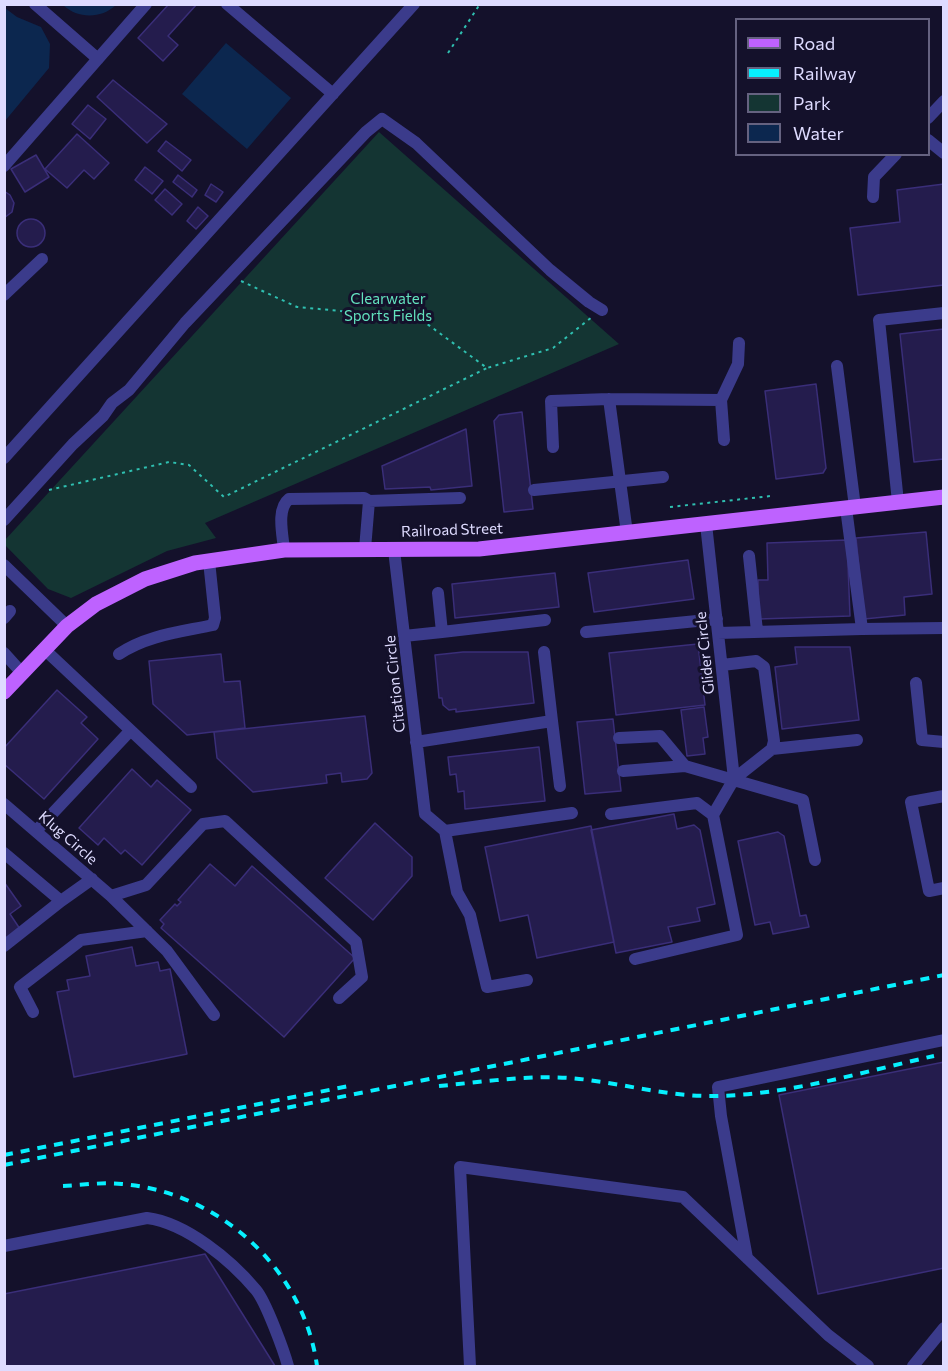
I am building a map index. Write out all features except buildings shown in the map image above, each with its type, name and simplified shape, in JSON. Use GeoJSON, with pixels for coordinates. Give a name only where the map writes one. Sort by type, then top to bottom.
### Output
{"type":"FeatureCollection","features":[{"type":"Feature","properties":{"kind":"main road","name":"Railroad Street"},"geometry":{"type":"LineString","coordinates":[[4,692],[67,626],[96,604],[145,579],[208,561],[284,550],[479,549],[944,497]]}},
{"type":"Feature","properties":{"kind":"street"},"geometry":{"type":"LineString","coordinates":[[35,4],[98,59]]}},
{"type":"Feature","properties":{"kind":"street"},"geometry":{"type":"LineString","coordinates":[[4,166],[146,4]]}},
{"type":"Feature","properties":{"kind":"street"},"geometry":{"type":"LineString","coordinates":[[227,4],[333,94]]}},
{"type":"Feature","properties":{"kind":"street"},"geometry":{"type":"LineString","coordinates":[[4,458],[414,4]]}},
{"type":"Feature","properties":{"kind":"street"},"geometry":{"type":"LineString","coordinates":[[930,116],[944,101]]}},
{"type":"Feature","properties":{"kind":"street"},"geometry":{"type":"LineString","coordinates":[[4,520],[73,444],[103,416],[112,403],[129,390],[185,323],[366,132],[382,119],[416,143],[550,270],[602,310]]}},
{"type":"Feature","properties":{"kind":"street"},"geometry":{"type":"LineString","coordinates":[[930,142],[944,153]]}},
{"type":"Feature","properties":{"kind":"street"},"geometry":{"type":"LineString","coordinates":[[873,197],[874,177],[894,156]]}},
{"type":"Feature","properties":{"kind":"street"},"geometry":{"type":"LineString","coordinates":[[4,295],[42,259]]}},
{"type":"Feature","properties":{"kind":"street"},"geometry":{"type":"LineString","coordinates":[[898,502],[879,320],[944,313]]}},
{"type":"Feature","properties":{"kind":"street"},"geometry":{"type":"LineString","coordinates":[[724,440],[720,400],[738,364],[739,343]]}},
{"type":"Feature","properties":{"kind":"street"},"geometry":{"type":"LineString","coordinates":[[837,366],[862,629]]}},
{"type":"Feature","properties":{"kind":"street"},"geometry":{"type":"LineString","coordinates":[[553,447],[551,402],[609,399],[720,400]]}},
{"type":"Feature","properties":{"kind":"street"},"geometry":{"type":"LineString","coordinates":[[609,399],[627,533]]}},
{"type":"Feature","properties":{"kind":"street"},"geometry":{"type":"LineString","coordinates":[[534,490],[663,477]]}},
{"type":"Feature","properties":{"kind":"street"},"geometry":{"type":"LineString","coordinates":[[284,550],[282,514],[283,506],[289,499],[364,498],[369,501],[460,498]]}},
{"type":"Feature","properties":{"kind":"street"},"geometry":{"type":"LineString","coordinates":[[365,549],[369,501]]}},
{"type":"Feature","properties":{"kind":"street","name":"Glider Circle"},"geometry":{"type":"LineString","coordinates":[[706,524],[734,779]]}},
{"type":"Feature","properties":{"kind":"street","name":"Citation Circle"},"geometry":{"type":"LineString","coordinates":[[394,550],[425,814],[445,831]]}},
{"type":"Feature","properties":{"kind":"street"},"geometry":{"type":"LineString","coordinates":[[749,556],[757,631]]}},
{"type":"Feature","properties":{"kind":"street"},"geometry":{"type":"LineString","coordinates":[[119,654],[132,645],[157,637],[213,625],[215,618],[208,561]]}},
{"type":"Feature","properties":{"kind":"street"},"geometry":{"type":"LineString","coordinates":[[4,565],[67,626]]}},
{"type":"Feature","properties":{"kind":"street"},"geometry":{"type":"LineString","coordinates":[[438,593],[442,632]]}},
{"type":"Feature","properties":{"kind":"street"},"geometry":{"type":"LineString","coordinates":[[586,632],[717,619]]}},
{"type":"Feature","properties":{"kind":"street"},"geometry":{"type":"LineString","coordinates":[[404,636],[545,620]]}},
{"type":"Feature","properties":{"kind":"street"},"geometry":{"type":"LineString","coordinates":[[718,633],[944,628]]}},
{"type":"Feature","properties":{"kind":"street"},"geometry":{"type":"LineString","coordinates":[[44,649],[191,787]]}},
{"type":"Feature","properties":{"kind":"street"},"geometry":{"type":"LineString","coordinates":[[544,652],[560,786]]}},
{"type":"Feature","properties":{"kind":"street"},"geometry":{"type":"LineString","coordinates":[[4,653],[22,673]]}},
{"type":"Feature","properties":{"kind":"street"},"geometry":{"type":"LineString","coordinates":[[722,665],[756,661],[764,667],[774,741],[772,749]]}},
{"type":"Feature","properties":{"kind":"street"},"geometry":{"type":"LineString","coordinates":[[916,683],[922,740],[944,742]]}},
{"type":"Feature","properties":{"kind":"street"},"geometry":{"type":"LineString","coordinates":[[416,742],[552,721]]}},
{"type":"Feature","properties":{"kind":"street"},"geometry":{"type":"LineString","coordinates":[[36,831],[130,731]]}},
{"type":"Feature","properties":{"kind":"street"},"geometry":{"type":"LineString","coordinates":[[619,738],[660,736],[685,766]]}},
{"type":"Feature","properties":{"kind":"street"},"geometry":{"type":"LineString","coordinates":[[635,959],[737,935],[713,815],[734,779],[772,749],[857,740]]}},
{"type":"Feature","properties":{"kind":"street"},"geometry":{"type":"LineString","coordinates":[[623,771],[685,766],[803,800],[815,860]]}},
{"type":"Feature","properties":{"kind":"street"},"geometry":{"type":"LineString","coordinates":[[944,796],[911,802],[929,891],[944,888]]}},
{"type":"Feature","properties":{"kind":"street"},"geometry":{"type":"LineString","coordinates":[[611,814],[697,803],[713,815]]}},
{"type":"Feature","properties":{"kind":"street","name":"Klug Circle"},"geometry":{"type":"LineString","coordinates":[[4,804],[111,896],[167,951],[214,1015]]}},
{"type":"Feature","properties":{"kind":"street"},"geometry":{"type":"LineString","coordinates":[[527,980],[487,987],[470,915],[457,892],[445,831],[572,813]]}},
{"type":"Feature","properties":{"kind":"street"},"geometry":{"type":"LineString","coordinates":[[111,896],[146,885],[203,824],[225,821],[356,942],[362,977],[339,998]]}},
{"type":"Feature","properties":{"kind":"street"},"geometry":{"type":"LineString","coordinates":[[4,853],[61,901]]}},
{"type":"Feature","properties":{"kind":"street"},"geometry":{"type":"LineString","coordinates":[[4,946],[92,879]]}},
{"type":"Feature","properties":{"kind":"street"},"geometry":{"type":"LineString","coordinates":[[33,1012],[20,987],[81,940],[147,931]]}},
{"type":"Feature","properties":{"kind":"street"},"geometry":{"type":"LineString","coordinates":[[747,1258],[720,1116],[718,1087],[944,1040]]}},
{"type":"Feature","properties":{"kind":"street"},"geometry":{"type":"LineString","coordinates":[[470,1366],[460,1167],[683,1197],[828,1335],[868,1366]]}},
{"type":"Feature","properties":{"kind":"street"},"geometry":{"type":"LineString","coordinates":[[4,1246],[147,1218],[165,1220],[201,1240],[257,1291],[288,1366]]}},
{"type":"Feature","properties":{"kind":"street"},"geometry":{"type":"LineString","coordinates":[[913,1366],[944,1328]]}},
{"type":"Feature","properties":{"kind":"path"},"geometry":{"type":"LineString","coordinates":[[448,53],[480,4]]}},
{"type":"Feature","properties":{"kind":"path"},"geometry":{"type":"LineString","coordinates":[[230,276],[297,307],[419,318],[487,368]]}},
{"type":"Feature","properties":{"kind":"path"},"geometry":{"type":"LineString","coordinates":[[28,495],[170,462],[189,465],[225,497],[487,368],[553,348],[602,310]]}},
{"type":"Feature","properties":{"kind":"path"},"geometry":{"type":"LineString","coordinates":[[670,507],[771,496]]}},
{"type":"Feature","properties":{"kind":"green space","name":"Clearwater Sports Fields"},"geometry":{"type":"Polygon","coordinates":[[[379,132],[619,344],[205,523],[216,538],[167,551],[71,598],[48,589],[5,545],[5,540],[379,132]]]}},
{"type":"Feature","properties":{"kind":"water"},"geometry":{"type":"Polygon","coordinates":[[[63,5],[116,5],[104,13],[90,16],[76,13],[63,5]]]}},
{"type":"Feature","properties":{"kind":"water"},"geometry":{"type":"Polygon","coordinates":[[[5,8],[17,17],[41,27],[50,44],[49,68],[5,121],[5,8]]]}},
{"type":"Feature","properties":{"kind":"water"},"geometry":{"type":"Polygon","coordinates":[[[226,43],[291,98],[247,149],[182,94],[226,43]]]}},
{"type":"Feature","properties":{"kind":"railway"},"geometry":{"type":"LineString","coordinates":[[4,1165],[944,975]]}},
{"type":"Feature","properties":{"kind":"railway"},"geometry":{"type":"LineString","coordinates":[[439,1086],[505,1079],[554,1077],[675,1094],[738,1095],[795,1088],[934,1056]]}},
{"type":"Feature","properties":{"kind":"railway"},"geometry":{"type":"LineString","coordinates":[[4,1155],[349,1086]]}},
{"type":"Feature","properties":{"kind":"railway"},"geometry":{"type":"LineString","coordinates":[[63,1186],[115,1183],[158,1190],[192,1202],[223,1220],[251,1242],[275,1268],[295,1298],[309,1331],[317,1366]]}}]}
